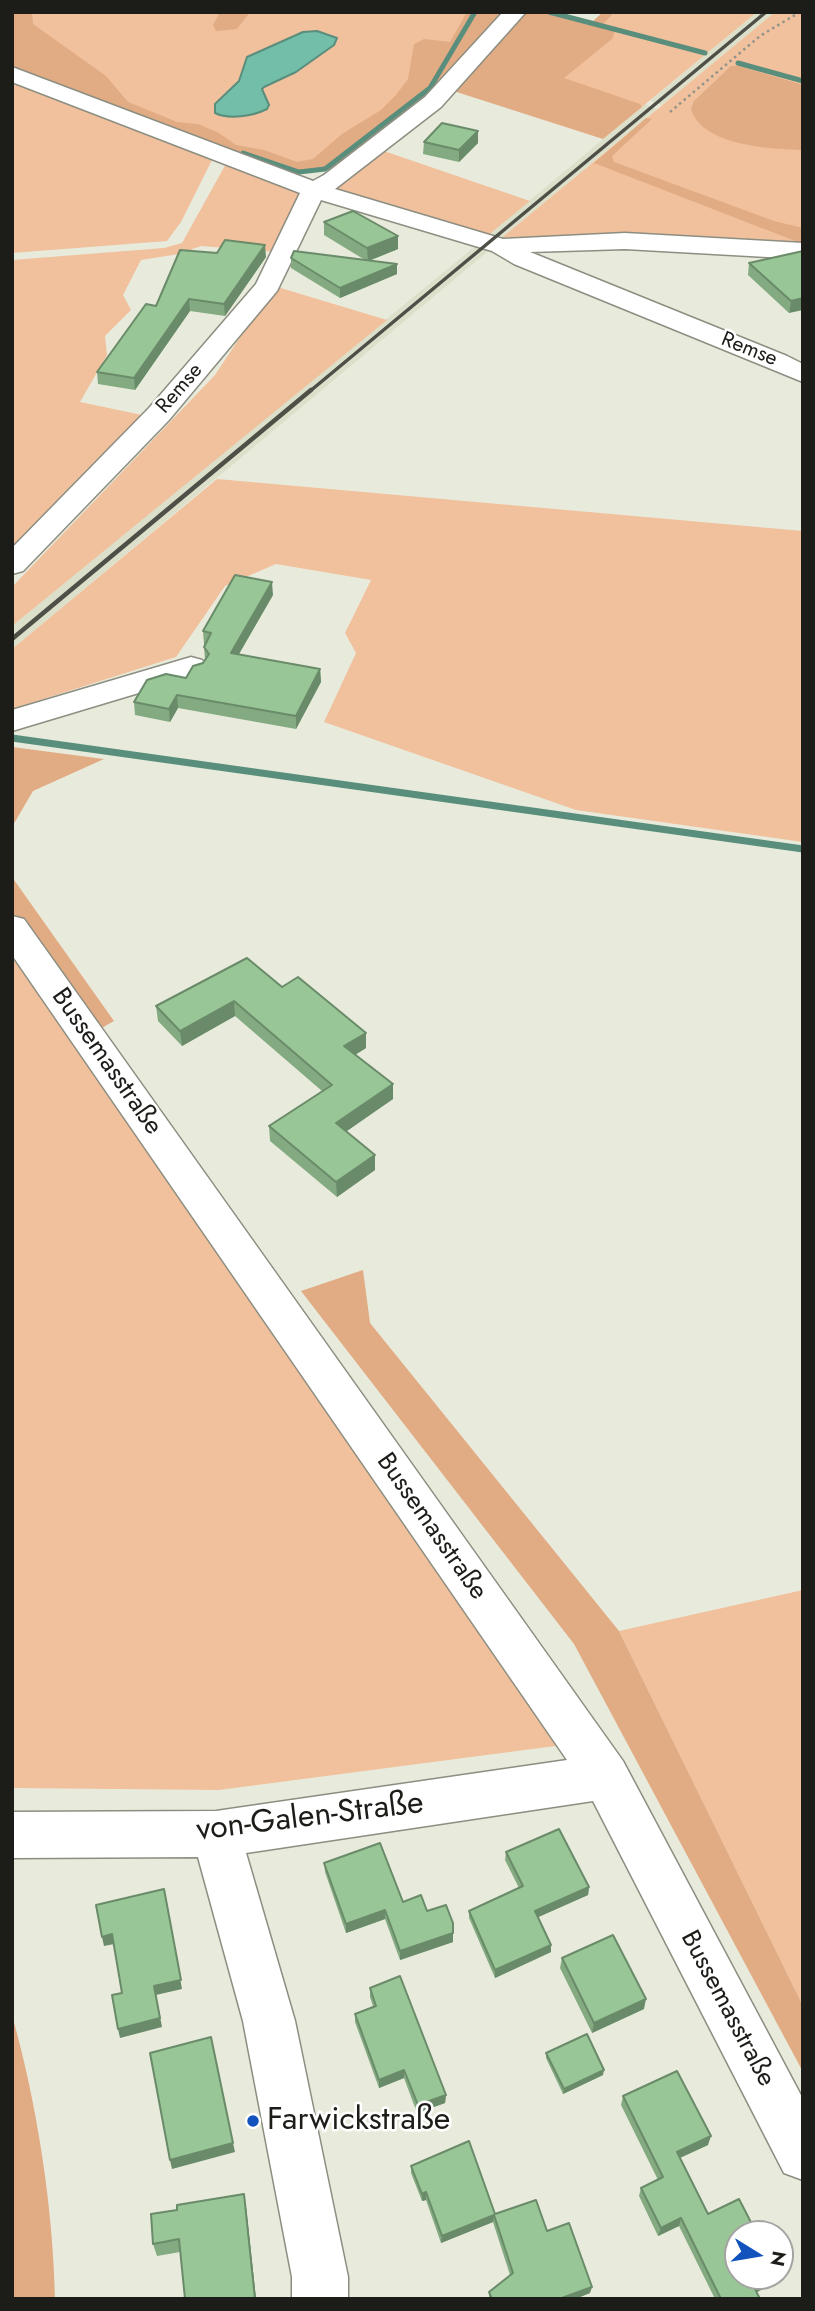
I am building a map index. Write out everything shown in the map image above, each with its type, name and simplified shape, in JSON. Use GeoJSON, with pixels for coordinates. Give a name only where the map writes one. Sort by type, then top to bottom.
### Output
{"type":"FeatureCollection","features":[{"type":"Feature","properties":{"kind":"street"},"geometry":{"type":"LineString","coordinates":[[314,190],[333,180],[433,102],[515,12]]}},
{"type":"Feature","properties":{"kind":"street","name":"Remse"},"geometry":{"type":"LineString","coordinates":[[12,75],[314,190],[501,246],[523,259],[803,374]]}},
{"type":"Feature","properties":{"kind":"street","name":"Remse"},"geometry":{"type":"LineString","coordinates":[[12,565],[159,414],[268,286],[314,190]]}},
{"type":"Feature","properties":{"kind":"street","name":"Remse"},"geometry":{"type":"LineString","coordinates":[[501,246],[625,241],[803,251]]}},
{"type":"Feature","properties":{"kind":"street"},"geometry":{"type":"LineString","coordinates":[[12,721],[191,667]]}},
{"type":"Feature","properties":{"kind":"street","name":"Bussemasstraße"},"geometry":{"type":"LineString","coordinates":[[12,928],[606,1777],[803,2154]]}},
{"type":"Feature","properties":{"kind":"street","name":"von-Galen-Straße"},"geometry":{"type":"LineString","coordinates":[[12,1835],[216,1834],[606,1777]]}},
{"type":"Feature","properties":{"kind":"street"},"geometry":{"type":"LineString","coordinates":[[216,1834],[269,2021],[320,2277],[320,2299]]}},
{"type":"Feature","properties":{"kind":"path"},"geometry":{"type":"LineString","coordinates":[[670,112],[760,36],[800,12]]}},
{"type":"Feature","properties":{"kind":"shaded area"},"geometry":{"type":"Polygon","coordinates":[[[12,12],[472,12],[428,88],[323,167],[231,152],[12,69],[12,12]]]}},
{"type":"Feature","properties":{"kind":"shaded area"},"geometry":{"type":"Polygon","coordinates":[[[12,12],[32,12],[33,24],[106,76],[128,102],[177,122],[198,124],[219,133],[236,145],[264,150],[297,162],[313,159],[342,134],[381,110],[408,79],[414,44],[424,39],[450,42],[467,12],[557,12],[593,21],[603,12],[611,12],[612,15],[601,26],[615,31],[612,39],[564,78],[640,104],[642,107],[603,139],[441,87],[330,170],[294,174],[12,69],[12,12]]]}},
{"type":"Feature","properties":{"kind":"shaded area"},"geometry":{"type":"Polygon","coordinates":[[[220,12],[250,12],[237,29],[216,31],[213,25],[220,12]]]}},
{"type":"Feature","properties":{"kind":"shaded area"},"geometry":{"type":"Polygon","coordinates":[[[615,12],[757,12],[637,111],[535,76],[615,12]]]}},
{"type":"Feature","properties":{"kind":"shaded area"},"geometry":{"type":"Polygon","coordinates":[[[757,12],[775,12],[662,105],[650,101],[757,12]]]}},
{"type":"Feature","properties":{"kind":"shaded area"},"geometry":{"type":"Polygon","coordinates":[[[775,12],[803,12],[803,247],[499,240],[775,12]]]}},
{"type":"Feature","properties":{"kind":"shaded area"},"geometry":{"type":"Polygon","coordinates":[[[731,66],[803,85],[803,150],[739,143],[709,131],[698,121],[691,109],[694,101],[731,66]]]}},
{"type":"Feature","properties":{"kind":"shaded area"},"geometry":{"type":"Polygon","coordinates":[[[18,83],[213,158],[181,222],[167,241],[12,253],[12,87],[18,83]]]}},
{"type":"Feature","properties":{"kind":"shaded area"},"geometry":{"type":"Polygon","coordinates":[[[645,104],[657,109],[499,240],[486,237],[645,104]]]}},
{"type":"Feature","properties":{"kind":"shaded area"},"geometry":{"type":"Polygon","coordinates":[[[646,118],[652,119],[612,156],[614,162],[774,221],[803,228],[803,244],[594,163],[646,118]]]}},
{"type":"Feature","properties":{"kind":"shaded area"},"geometry":{"type":"Polygon","coordinates":[[[381,150],[530,201],[486,237],[336,192],[335,185],[381,150]]]}},
{"type":"Feature","properties":{"kind":"shaded area"},"geometry":{"type":"Polygon","coordinates":[[[227,162],[301,191],[275,252],[201,246],[179,254],[141,260],[123,295],[131,310],[105,336],[107,355],[80,402],[147,416],[12,552],[12,260],[164,248],[182,243],[227,162]]]}},
{"type":"Feature","properties":{"kind":"shaded area"},"geometry":{"type":"Polygon","coordinates":[[[478,244],[492,248],[12,649],[12,626],[478,244]]]}},
{"type":"Feature","properties":{"kind":"shaded area"},"geometry":{"type":"Polygon","coordinates":[[[274,286],[387,320],[12,626],[12,587],[215,375],[274,286]]]}},
{"type":"Feature","properties":{"kind":"shaded area"},"geometry":{"type":"Polygon","coordinates":[[[217,479],[803,531],[803,842],[576,810],[324,722],[356,653],[345,633],[371,580],[276,564],[225,586],[176,657],[12,709],[12,649],[217,479]]]}},
{"type":"Feature","properties":{"kind":"shaded area"},"geometry":{"type":"Polygon","coordinates":[[[12,747],[104,759],[33,791],[12,827],[12,747]]]}},
{"type":"Feature","properties":{"kind":"shaded area"},"geometry":{"type":"Polygon","coordinates":[[[12,877],[114,1021],[91,1034],[12,914],[12,877]]]}},
{"type":"Feature","properties":{"kind":"shaded area"},"geometry":{"type":"Polygon","coordinates":[[[12,956],[563,1745],[219,1790],[12,1788],[12,956]]]}},
{"type":"Feature","properties":{"kind":"shaded area"},"geometry":{"type":"Polygon","coordinates":[[[363,1270],[370,1323],[619,1631],[803,2006],[803,2072],[574,1644],[301,1291],[363,1270]]]}},
{"type":"Feature","properties":{"kind":"shaded area"},"geometry":{"type":"Polygon","coordinates":[[[803,1590],[803,2006],[619,1631],[803,1590]]]}},
{"type":"Feature","properties":{"kind":"shaded area"},"geometry":{"type":"Polygon","coordinates":[[[12,2015],[29,2084],[42,2156],[51,2228],[55,2299],[12,2299],[12,2015]]]}},
{"type":"Feature","properties":{"kind":"water"},"geometry":{"type":"Polygon","coordinates":[[[317,31],[337,38],[334,45],[296,72],[264,87],[262,89],[269,105],[267,109],[241,116],[215,113],[215,104],[239,81],[247,57],[303,32],[317,31]]]}},
{"type":"Feature","properties":{"kind":"building"},"geometry":{"type":"Polygon","coordinates":[[[442,123],[478,131],[459,150],[424,142],[442,123]]]}},
{"type":"Feature","properties":{"kind":"building"},"geometry":{"type":"Polygon","coordinates":[[[353,211],[398,236],[367,248],[324,222],[353,211]]]}},
{"type":"Feature","properties":{"kind":"building"},"geometry":{"type":"Polygon","coordinates":[[[225,240],[265,245],[224,304],[189,299],[134,378],[97,372],[146,304],[156,306],[180,250],[217,253],[225,240]]]}},
{"type":"Feature","properties":{"kind":"building"},"geometry":{"type":"Polygon","coordinates":[[[294,251],[397,264],[340,288],[291,258],[294,251]]]}},
{"type":"Feature","properties":{"kind":"building"},"geometry":{"type":"Polygon","coordinates":[[[803,251],[803,298],[791,301],[749,263],[803,251]]]}},
{"type":"Feature","properties":{"kind":"building"},"geometry":{"type":"Polygon","coordinates":[[[235,575],[272,582],[231,653],[320,669],[296,716],[177,695],[169,709],[134,702],[147,680],[166,674],[186,678],[193,666],[203,663],[209,654],[204,647],[211,633],[203,631],[235,575]]]}},
{"type":"Feature","properties":{"kind":"building"},"geometry":{"type":"Polygon","coordinates":[[[247,958],[282,987],[298,977],[366,1033],[344,1046],[393,1084],[336,1123],[375,1155],[336,1182],[269,1126],[332,1085],[234,1001],[180,1031],[156,1006],[247,958]]]}},
{"type":"Feature","properties":{"kind":"building"},"geometry":{"type":"Polygon","coordinates":[[[559,1829],[589,1887],[535,1911],[551,1945],[495,1970],[469,1911],[523,1886],[506,1852],[559,1829]]]}},
{"type":"Feature","properties":{"kind":"building"},"geometry":{"type":"Polygon","coordinates":[[[380,1843],[403,1902],[421,1895],[427,1911],[446,1905],[453,1923],[453,1933],[400,1951],[385,1910],[346,1924],[324,1863],[380,1843]]]}},
{"type":"Feature","properties":{"kind":"building"},"geometry":{"type":"Polygon","coordinates":[[[164,1889],[181,1980],[154,1986],[160,2018],[118,2029],[112,1995],[122,1993],[112,1934],[102,1937],[96,1905],[164,1889]]]}},
{"type":"Feature","properties":{"kind":"building"},"geometry":{"type":"Polygon","coordinates":[[[613,1935],[646,1999],[594,2023],[562,1958],[613,1935]]]}},
{"type":"Feature","properties":{"kind":"building"},"geometry":{"type":"Polygon","coordinates":[[[400,1976],[446,2095],[418,2105],[404,2070],[379,2080],[355,2014],[376,2006],[370,1988],[400,1976]]]}},
{"type":"Feature","properties":{"kind":"building"},"geometry":{"type":"Polygon","coordinates":[[[587,2034],[604,2070],[564,2089],[546,2053],[587,2034]]]}},
{"type":"Feature","properties":{"kind":"building"},"geometry":{"type":"Polygon","coordinates":[[[211,2037],[233,2143],[170,2160],[150,2053],[211,2037]]]}},
{"type":"Feature","properties":{"kind":"building"},"geometry":{"type":"Polygon","coordinates":[[[677,2071],[711,2136],[677,2152],[708,2214],[739,2199],[750,2220],[724,2220],[724,2290],[756,2290],[760,2299],[721,2299],[681,2218],[661,2228],[641,2188],[663,2177],[623,2096],[677,2071]]]}},
{"type":"Feature","properties":{"kind":"building"},"geometry":{"type":"Polygon","coordinates":[[[469,2141],[495,2214],[536,2200],[547,2231],[569,2223],[592,2287],[559,2299],[492,2299],[489,2292],[513,2273],[494,2215],[442,2236],[426,2192],[422,2194],[411,2166],[469,2141]]]}},
{"type":"Feature","properties":{"kind":"building"},"geometry":{"type":"Polygon","coordinates":[[[244,2194],[255,2299],[185,2299],[179,2239],[153,2244],[151,2214],[177,2210],[177,2205],[244,2194]]]}},
{"type":"Feature","properties":{"kind":"waterway"},"geometry":{"type":"LineString","coordinates":[[243,153],[299,172],[325,169],[430,88],[475,12]]}},
{"type":"Feature","properties":{"kind":"waterway"},"geometry":{"type":"LineString","coordinates":[[549,12],[705,53]]}},
{"type":"Feature","properties":{"kind":"waterway"},"geometry":{"type":"LineString","coordinates":[[738,63],[803,81]]}},
{"type":"Feature","properties":{"kind":"waterway"},"geometry":{"type":"LineString","coordinates":[[12,738],[803,849]]}},
{"type":"Feature","properties":{"kind":"railway"},"geometry":{"type":"LineString","coordinates":[[309,392],[766,12]]}},
{"type":"Feature","properties":{"kind":"railway"},"geometry":{"type":"LineString","coordinates":[[12,639],[311,390]]}},
{"type":"Feature","properties":{"kind":"place","name":"Farwickstraße"},"geometry":{"type":"Point","coordinates":[253,2121]}}]}
